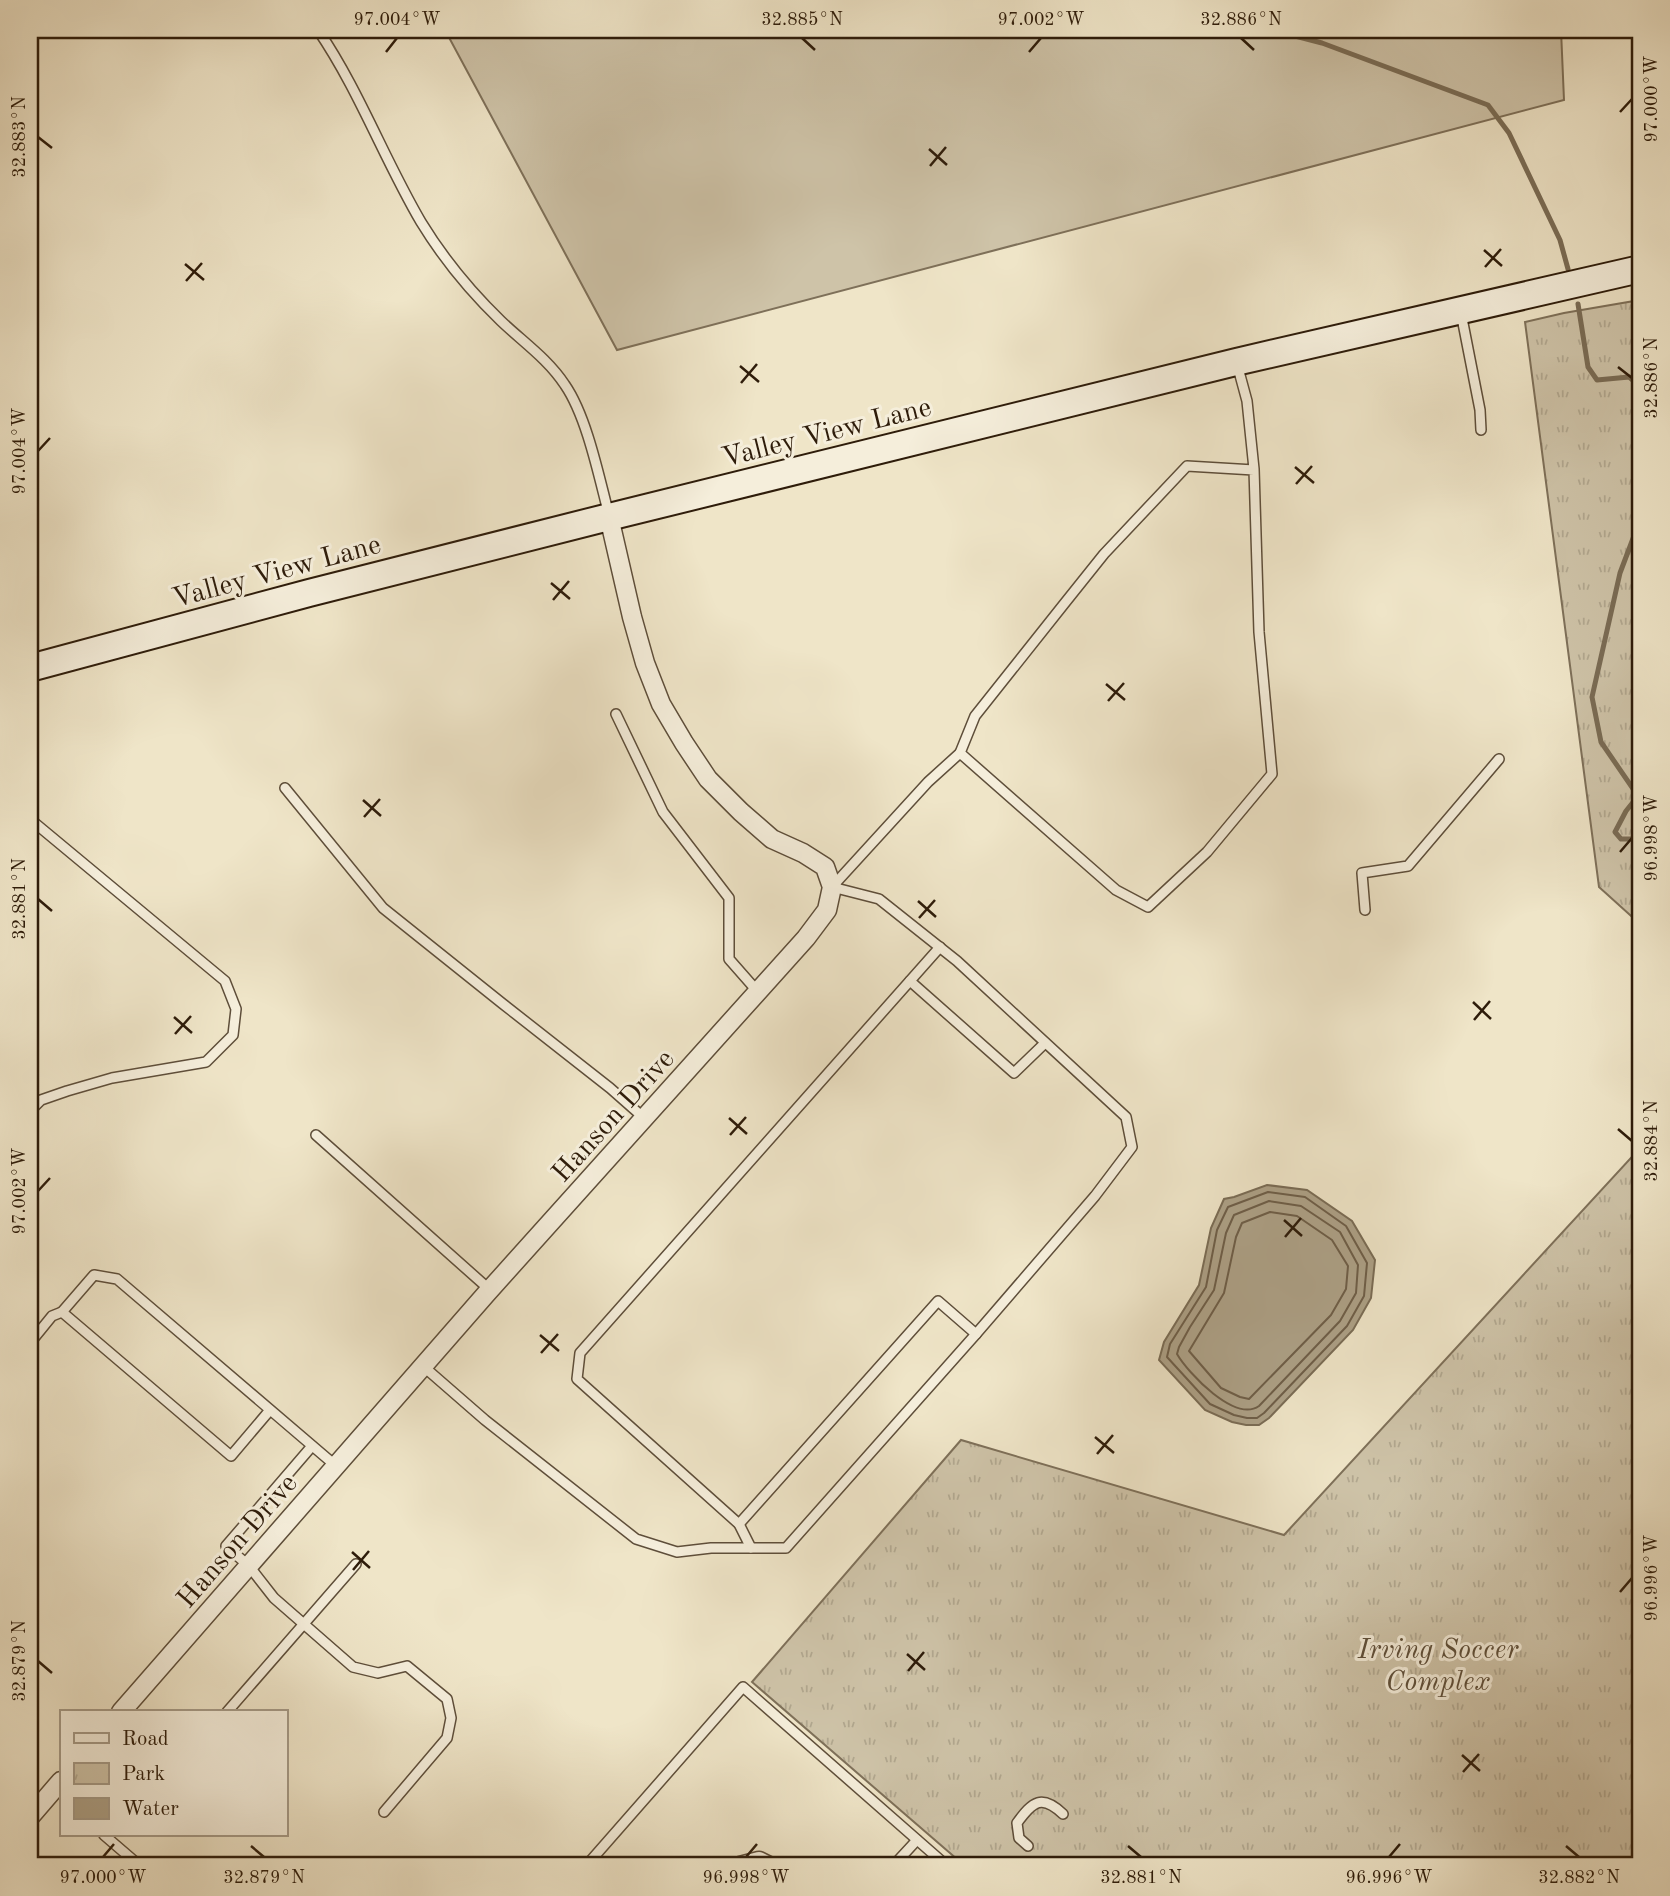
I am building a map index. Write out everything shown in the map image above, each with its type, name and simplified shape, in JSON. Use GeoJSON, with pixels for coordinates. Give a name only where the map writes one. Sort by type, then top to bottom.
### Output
{"type":"FeatureCollection","features":[{"type":"Feature","properties":{"kind":"main road","name":"Valley View Lane"},"geometry":{"type":"LineString","coordinates":[[30,668],[309,593],[609,517],[1236,362],[1640,269]]}},
{"type":"Feature","properties":{"kind":"street"},"geometry":{"type":"LineString","coordinates":[[609,517],[645,663],[667,714],[708,779],[772,839],[803,853],[825,867],[832,887]]}},
{"type":"Feature","properties":{"kind":"street","name":"Hanson Drive"},"geometry":{"type":"LineString","coordinates":[[123,1710],[490,1290],[806,938],[828,910],[832,887]]}},
{"type":"Feature","properties":{"kind":"street"},"geometry":{"type":"LineString","coordinates":[[30,1817],[59,1790]]}},
{"type":"Feature","properties":{"kind":"street"},"geometry":{"type":"LineString","coordinates":[[740,1866],[764,1864]]}},
{"type":"Feature","properties":{"kind":"lane"},"geometry":{"type":"LineString","coordinates":[[318,30],[339,64],[421,221],[446,258],[500,320],[544,360],[565,385],[579,412],[597,467],[609,517]]}},
{"type":"Feature","properties":{"kind":"lane"},"geometry":{"type":"LineString","coordinates":[[1461,311],[1480,410],[1481,430]]}},
{"type":"Feature","properties":{"kind":"lane"},"geometry":{"type":"LineString","coordinates":[[960,753],[1116,890],[1148,907],[1207,852],[1272,774],[1259,632],[1254,470],[1247,401],[1236,362]]}},
{"type":"Feature","properties":{"kind":"lane"},"geometry":{"type":"LineString","coordinates":[[424,1366],[485,1420],[636,1539],[677,1552],[710,1548],[786,1548],[976,1334],[1095,1196],[1132,1147],[1126,1117],[957,961],[879,900],[832,887],[928,782],[960,753],[975,716],[1015,665],[1104,554],[1187,466],[1254,470]]}},
{"type":"Feature","properties":{"kind":"lane"},"geometry":{"type":"LineString","coordinates":[[615,714],[663,812],[729,898],[729,959],[758,992]]}},
{"type":"Feature","properties":{"kind":"lane"},"geometry":{"type":"LineString","coordinates":[[1365,910],[1362,873],[1408,866],[1499,760]]}},
{"type":"Feature","properties":{"kind":"lane"},"geometry":{"type":"LineString","coordinates":[[285,788],[383,908],[644,1118]]}},
{"type":"Feature","properties":{"kind":"lane"},"geometry":{"type":"LineString","coordinates":[[30,820],[225,981],[236,1009],[233,1035],[206,1062],[113,1079],[67,1091],[41,1100],[30,1111]]}},
{"type":"Feature","properties":{"kind":"lane"},"geometry":{"type":"LineString","coordinates":[[751,1548],[739,1524],[577,1379],[580,1353],[940,947]]}},
{"type":"Feature","properties":{"kind":"lane"},"geometry":{"type":"LineString","coordinates":[[909,981],[1014,1073],[1045,1043]]}},
{"type":"Feature","properties":{"kind":"lane"},"geometry":{"type":"LineString","coordinates":[[316,1135],[490,1290]]}},
{"type":"Feature","properties":{"kind":"lane"},"geometry":{"type":"LineString","coordinates":[[30,1343],[94,1275],[117,1279],[336,1466]]}},
{"type":"Feature","properties":{"kind":"lane"},"geometry":{"type":"LineString","coordinates":[[739,1524],[938,1301],[976,1334]]}},
{"type":"Feature","properties":{"kind":"lane"},"geometry":{"type":"LineString","coordinates":[[62,1312],[231,1456],[270,1410]]}},
{"type":"Feature","properties":{"kind":"lane"},"geometry":{"type":"LineString","coordinates":[[312,1446],[226,1546],[249,1566],[274,1598],[353,1667],[378,1673],[407,1666],[447,1699],[451,1718],[447,1738],[384,1812]]}},
{"type":"Feature","properties":{"kind":"lane"},"geometry":{"type":"LineString","coordinates":[[229,1710],[356,1564]]}},
{"type":"Feature","properties":{"kind":"lane"},"geometry":{"type":"LineString","coordinates":[[586,1866],[743,1687],[947,1866]]}},
{"type":"Feature","properties":{"kind":"lane"},"geometry":{"type":"LineString","coordinates":[[1028,1846],[1019,1838],[1017,1822],[1026,1811],[1035,1803],[1044,1802],[1052,1804],[1063,1814]]}},
{"type":"Feature","properties":{"kind":"lane"},"geometry":{"type":"LineString","coordinates":[[105,1836],[140,1866]]}},
{"type":"Feature","properties":{"kind":"lane"},"geometry":{"type":"LineString","coordinates":[[893,1866],[917,1840]]}},
{"type":"Feature","properties":{"kind":"green space"},"geometry":{"type":"Polygon","coordinates":[[[445,30],[1561,30],[1564,100],[617,350],[445,30]]]}},
{"type":"Feature","properties":{"kind":"green space"},"geometry":{"type":"Polygon","coordinates":[[[1640,300],[1640,924],[1599,887],[1525,322],[1640,300]]]}},
{"type":"Feature","properties":{"kind":"green space","name":"Irving Soccer Complex"},"geometry":{"type":"Polygon","coordinates":[[[1640,1148],[1640,1866],[965,1866],[752,1682],[961,1440],[1284,1535],[1640,1148]]]}},
{"type":"Feature","properties":{"kind":"water"},"geometry":{"type":"Polygon","coordinates":[[[1267,1185],[1307,1190],[1352,1221],[1375,1260],[1371,1298],[1353,1330],[1269,1418],[1259,1425],[1246,1425],[1205,1410],[1159,1360],[1164,1342],[1199,1285],[1211,1228],[1224,1199],[1267,1185]]]}},
{"type":"Feature","properties":{"kind":"waterway"},"geometry":{"type":"LineString","coordinates":[[1272,30],[1322,43],[1488,105],[1509,133],[1560,240],[1568,269]]}},
{"type":"Feature","properties":{"kind":"waterway"},"geometry":{"type":"LineString","coordinates":[[1578,304],[1588,367],[1597,380],[1629,377],[1638,385],[1640,394]]}},
{"type":"Feature","properties":{"kind":"waterway"},"geometry":{"type":"LineString","coordinates":[[1640,520],[1620,573],[1592,697],[1601,742],[1638,796],[1615,832],[1621,839],[1640,839]]}}]}
